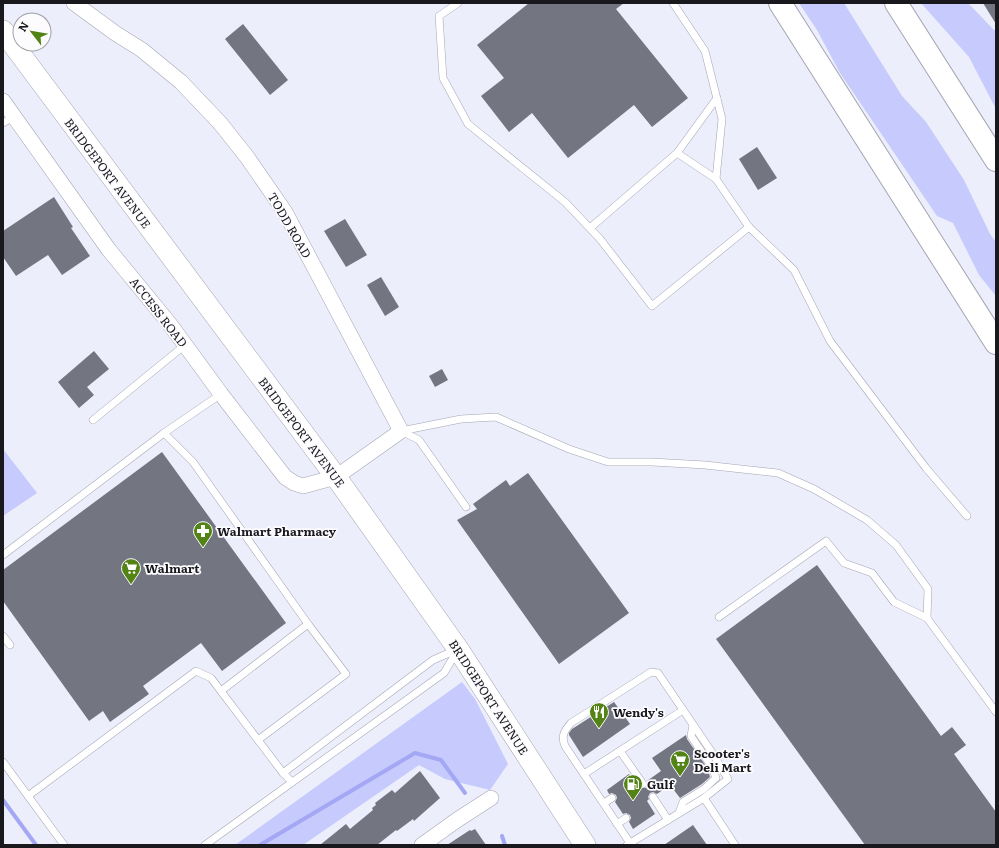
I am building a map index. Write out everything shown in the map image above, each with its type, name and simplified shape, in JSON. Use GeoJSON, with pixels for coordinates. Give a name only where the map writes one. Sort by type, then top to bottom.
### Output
{"type":"FeatureCollection","features":[{"type":"Feature","properties":{"kind":"highway"},"geometry":{"type":"LineString","coordinates":[[780,3],[996,343]]}},
{"type":"Feature","properties":{"kind":"highway"},"geometry":{"type":"LineString","coordinates":[[896,3],[996,160]]}},
{"type":"Feature","properties":{"kind":"main road","name":"BRIDGEPORT AVENUE"},"geometry":{"type":"LineString","coordinates":[[3,31],[336,477],[458,649],[585,845]]}},
{"type":"Feature","properties":{"kind":"street","name":"TODD ROAD"},"geometry":{"type":"LineString","coordinates":[[74,3],[115,33],[142,50],[181,82],[220,123],[246,157],[285,212],[400,431]]}},
{"type":"Feature","properties":{"kind":"street","name":"ACCESS ROAD"},"geometry":{"type":"LineString","coordinates":[[3,101],[9,120],[109,250],[170,323],[221,394],[285,477],[294,483],[303,486],[336,477]]}},
{"type":"Feature","properties":{"kind":"street"},"geometry":{"type":"LineString","coordinates":[[336,477],[400,431]]}},
{"type":"Feature","properties":{"kind":"street"},"geometry":{"type":"LineString","coordinates":[[422,845],[491,798]]}},
{"type":"Feature","properties":{"kind":"lane"},"geometry":{"type":"LineString","coordinates":[[458,3],[439,16],[443,78],[468,124],[565,202],[600,239],[652,306],[749,227]]}},
{"type":"Feature","properties":{"kind":"lane"},"geometry":{"type":"LineString","coordinates":[[674,3],[705,52],[717,98],[722,119],[716,179]]}},
{"type":"Feature","properties":{"kind":"lane"},"geometry":{"type":"LineString","coordinates":[[590,228],[677,153],[717,98]]}},
{"type":"Feature","properties":{"kind":"lane"},"geometry":{"type":"LineString","coordinates":[[677,153],[716,179],[749,227],[794,270],[830,341],[926,468],[967,516]]}},
{"type":"Feature","properties":{"kind":"lane"},"geometry":{"type":"LineString","coordinates":[[93,420],[185,344]]}},
{"type":"Feature","properties":{"kind":"lane"},"geometry":{"type":"LineString","coordinates":[[3,556],[164,433],[221,394]]}},
{"type":"Feature","properties":{"kind":"lane"},"geometry":{"type":"LineString","coordinates":[[400,431],[461,419],[496,418],[569,449],[608,462],[652,462],[705,465],[778,473],[814,489],[867,520],[896,544],[928,589],[927,618]]}},
{"type":"Feature","properties":{"kind":"lane"},"geometry":{"type":"LineString","coordinates":[[400,431],[419,440],[466,507]]}},
{"type":"Feature","properties":{"kind":"lane"},"geometry":{"type":"LineString","coordinates":[[164,433],[193,462],[308,624],[346,674],[258,740]]}},
{"type":"Feature","properties":{"kind":"lane"},"geometry":{"type":"LineString","coordinates":[[719,617],[826,541],[844,563],[872,573],[894,602],[927,618],[996,712]]}},
{"type":"Feature","properties":{"kind":"lane"},"geometry":{"type":"LineString","coordinates":[[221,692],[308,624]]}},
{"type":"Feature","properties":{"kind":"lane"},"geometry":{"type":"LineString","coordinates":[[3,636],[10,645]]}},
{"type":"Feature","properties":{"kind":"lane"},"geometry":{"type":"LineString","coordinates":[[283,773],[433,660],[458,649]]}},
{"type":"Feature","properties":{"kind":"lane"},"geometry":{"type":"LineString","coordinates":[[205,845],[444,673],[458,649]]}},
{"type":"Feature","properties":{"kind":"lane"},"geometry":{"type":"LineString","coordinates":[[28,796],[196,671],[211,678],[283,773],[292,782]]}},
{"type":"Feature","properties":{"kind":"lane"},"geometry":{"type":"LineString","coordinates":[[651,672],[658,673],[693,725],[728,779],[704,798],[628,844],[604,803],[564,746],[562,740],[563,733],[571,723],[651,672]]}},
{"type":"Feature","properties":{"kind":"lane"},"geometry":{"type":"LineString","coordinates":[[584,774],[683,710]]}},
{"type":"Feature","properties":{"kind":"lane"},"geometry":{"type":"LineString","coordinates":[[679,813],[682,802],[704,788],[716,778],[712,767],[691,736],[693,725]]}},
{"type":"Feature","properties":{"kind":"lane"},"geometry":{"type":"LineString","coordinates":[[620,751],[639,782]]}},
{"type":"Feature","properties":{"kind":"lane"},"geometry":{"type":"LineString","coordinates":[[3,762],[64,845]]}},
{"type":"Feature","properties":{"kind":"lane"},"geometry":{"type":"LineString","coordinates":[[604,803],[612,798]]}},
{"type":"Feature","properties":{"kind":"lane"},"geometry":{"type":"LineString","coordinates":[[704,798],[735,845]]}},
{"type":"Feature","properties":{"kind":"lane"},"geometry":{"type":"LineString","coordinates":[[652,800],[668,820]]}},
{"type":"Feature","properties":{"kind":"lane"},"geometry":{"type":"LineString","coordinates":[[617,824],[626,818]]}},
{"type":"Feature","properties":{"kind":"shaded area"},"geometry":{"type":"Polygon","coordinates":[[[799,3],[844,3],[902,96],[926,122],[964,180],[990,234],[996,242],[996,296],[979,275],[953,223],[937,216],[840,73],[817,30],[799,3]]]}},
{"type":"Feature","properties":{"kind":"shaded area"},"geometry":{"type":"Polygon","coordinates":[[[921,3],[968,3],[994,30],[996,29],[996,109],[969,57],[921,3]]]}},
{"type":"Feature","properties":{"kind":"shaded area"},"geometry":{"type":"Polygon","coordinates":[[[3,449],[37,493],[3,516],[3,449]]]}},
{"type":"Feature","properties":{"kind":"shaded area"},"geometry":{"type":"Polygon","coordinates":[[[462,682],[475,699],[508,764],[490,790],[445,779],[419,765],[303,845],[235,845],[462,682]]]}},
{"type":"Feature","properties":{"kind":"building"},"geometry":{"type":"Polygon","coordinates":[[[529,3],[624,3],[616,9],[688,98],[652,127],[634,105],[568,158],[532,113],[509,132],[481,96],[504,78],[477,45],[529,3]]]}},
{"type":"Feature","properties":{"kind":"building"},"geometry":{"type":"Polygon","coordinates":[[[983,3],[996,3],[996,24],[983,3]]]}},
{"type":"Feature","properties":{"kind":"building"},"geometry":{"type":"Polygon","coordinates":[[[243,24],[288,80],[270,95],[225,39],[243,24]]]}},
{"type":"Feature","properties":{"kind":"building"},"geometry":{"type":"Polygon","coordinates":[[[757,147],[777,178],[758,190],[739,159],[757,147]]]}},
{"type":"Feature","properties":{"kind":"building"},"geometry":{"type":"Polygon","coordinates":[[[54,197],[73,227],[71,228],[90,256],[62,275],[48,255],[16,276],[3,257],[3,231],[54,197]]]}},
{"type":"Feature","properties":{"kind":"building"},"geometry":{"type":"Polygon","coordinates":[[[345,219],[367,255],[346,267],[324,231],[345,219]]]}},
{"type":"Feature","properties":{"kind":"building"},"geometry":{"type":"Polygon","coordinates":[[[381,277],[399,307],[385,316],[367,285],[381,277]]]}},
{"type":"Feature","properties":{"kind":"building"},"geometry":{"type":"Polygon","coordinates":[[[94,351],[109,369],[87,387],[94,395],[79,408],[58,382],[94,351]]]}},
{"type":"Feature","properties":{"kind":"building"},"geometry":{"type":"Polygon","coordinates":[[[442,369],[448,380],[435,387],[429,376],[442,369]]]}},
{"type":"Feature","properties":{"kind":"building","name":"Walmart"},"geometry":{"type":"Polygon","coordinates":[[[162,452],[286,623],[222,671],[201,643],[143,686],[149,694],[110,722],[103,711],[89,721],[3,601],[3,570],[162,452]]]}},
{"type":"Feature","properties":{"kind":"building"},"geometry":{"type":"Polygon","coordinates":[[[528,473],[629,613],[559,664],[457,520],[477,509],[473,504],[506,480],[510,486],[528,473]]]}},
{"type":"Feature","properties":{"kind":"building"},"geometry":{"type":"Polygon","coordinates":[[[817,565],[941,736],[952,727],[966,745],[954,754],[996,812],[996,845],[865,845],[716,639],[817,565]]]}},
{"type":"Feature","properties":{"kind":"building","name":"Wendy's"},"geometry":{"type":"Polygon","coordinates":[[[614,702],[630,724],[583,757],[569,733],[572,729],[614,702]]]}},
{"type":"Feature","properties":{"kind":"building"},"geometry":{"type":"Polygon","coordinates":[[[686,735],[687,739],[708,769],[710,777],[680,798],[670,785],[657,794],[653,792],[650,793],[647,801],[655,814],[633,829],[629,822],[631,818],[630,815],[626,813],[623,814],[615,802],[617,798],[616,795],[612,793],[609,794],[607,790],[629,774],[638,788],[646,788],[648,786],[647,781],[661,771],[652,758],[686,735]]]}},
{"type":"Feature","properties":{"kind":"building"},"geometry":{"type":"Polygon","coordinates":[[[420,771],[440,798],[414,821],[413,819],[397,831],[396,830],[377,845],[320,845],[346,824],[350,829],[373,810],[372,808],[376,805],[375,803],[392,790],[395,793],[420,771]]]}},
{"type":"Feature","properties":{"kind":"building"},"geometry":{"type":"Polygon","coordinates":[[[693,825],[707,845],[664,845],[693,825]]]}},
{"type":"Feature","properties":{"kind":"building"},"geometry":{"type":"Polygon","coordinates":[[[475,829],[486,845],[447,845],[470,830],[475,829]]]}},
{"type":"Feature","properties":{"kind":"waterway"},"geometry":{"type":"LineString","coordinates":[[260,845],[415,753],[441,760],[465,793]]}},
{"type":"Feature","properties":{"kind":"waterway"},"geometry":{"type":"LineString","coordinates":[[3,800],[36,845]]}},
{"type":"Feature","properties":{"kind":"waterway"},"geometry":{"type":"LineString","coordinates":[[502,836],[505,845]]}},
{"type":"Feature","properties":{"kind":"place","name":"Walmart Pharmacy"},"geometry":{"type":"Point","coordinates":[203,548]}},
{"type":"Feature","properties":{"kind":"place","name":"Walmart"},"geometry":{"type":"Point","coordinates":[131,585]}},
{"type":"Feature","properties":{"kind":"place","name":"Wendy's"},"geometry":{"type":"Point","coordinates":[599,729]}},
{"type":"Feature","properties":{"kind":"place","name":"Scooter's Deli Mart"},"geometry":{"type":"Point","coordinates":[680,777]}},
{"type":"Feature","properties":{"kind":"place","name":"Gulf"},"geometry":{"type":"Point","coordinates":[633,801]}}]}
